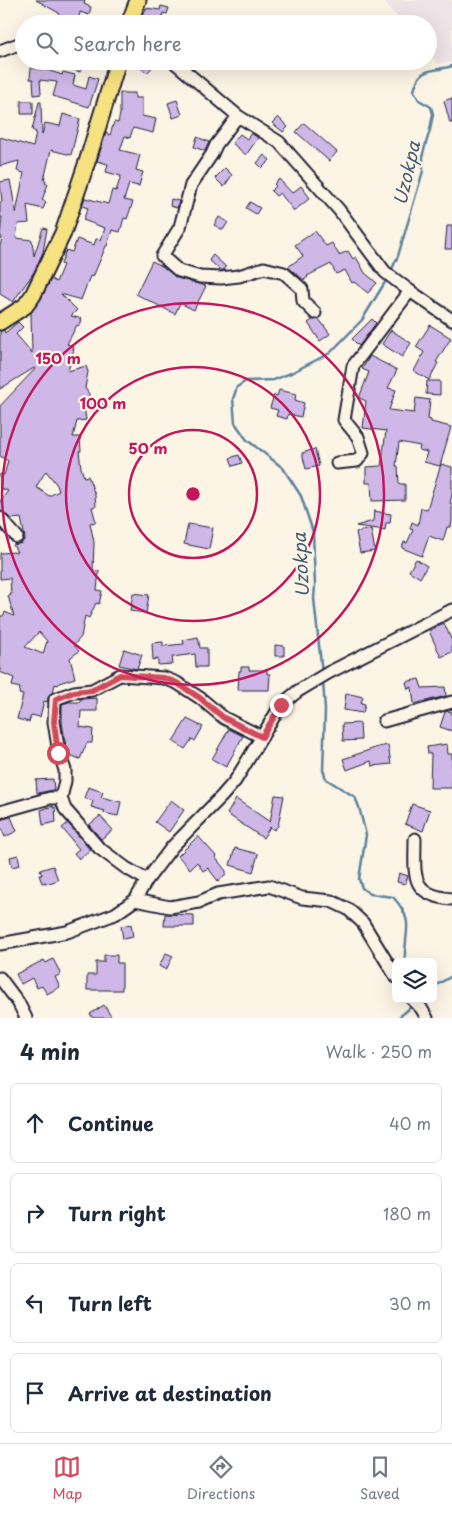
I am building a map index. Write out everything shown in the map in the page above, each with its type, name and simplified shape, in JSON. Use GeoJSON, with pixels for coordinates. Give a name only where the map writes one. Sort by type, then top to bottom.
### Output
{"type":"FeatureCollection","features":[{"type":"Feature","properties":{"kind":"main road"},"geometry":{"type":"LineString","coordinates":[[132,15],[138,0]]}},
{"type":"Feature","properties":{"kind":"main road"},"geometry":{"type":"LineString","coordinates":[[0,322],[25,306],[43,276],[63,233],[115,70]]}},
{"type":"Feature","properties":{"kind":"street"},"geometry":{"type":"LineString","coordinates":[[0,51],[15,45]]}},
{"type":"Feature","properties":{"kind":"street"},"geometry":{"type":"LineString","coordinates":[[184,70],[238,116],[279,142],[339,210],[389,276],[452,320]]}},
{"type":"Feature","properties":{"kind":"street"},"geometry":{"type":"LineString","coordinates":[[238,116],[216,145],[192,185],[180,227],[162,256],[179,271],[200,277],[221,278],[240,276],[264,268],[284,273],[302,289],[303,301],[315,313]]}},
{"type":"Feature","properties":{"kind":"street"},"geometry":{"type":"LineString","coordinates":[[337,463],[356,461],[363,453],[358,438],[344,420],[353,366],[410,291]]}},
{"type":"Feature","properties":{"kind":"street"},"geometry":{"type":"LineString","coordinates":[[0,518],[17,537]]}},
{"type":"Feature","properties":{"kind":"street"},"geometry":{"type":"LineString","coordinates":[[0,944],[67,932],[84,927],[115,914],[135,900],[147,880],[172,847],[235,781],[281,705],[317,679],[452,610]]}},
{"type":"Feature","properties":{"kind":"street"},"geometry":{"type":"LineString","coordinates":[[147,880],[126,868],[99,848],[65,809],[61,798],[65,781],[65,770],[58,753],[54,722],[56,699],[74,692],[92,690],[120,675],[164,678],[177,683],[200,698],[224,718],[262,737]]}},
{"type":"Feature","properties":{"kind":"street"},"geometry":{"type":"LineString","coordinates":[[384,721],[452,702]]}},
{"type":"Feature","properties":{"kind":"street"},"geometry":{"type":"LineString","coordinates":[[0,812],[50,798],[61,798]]}},
{"type":"Feature","properties":{"kind":"street"},"geometry":{"type":"LineString","coordinates":[[416,839],[416,876],[418,883],[424,890],[438,898],[452,899]]}},
{"type":"Feature","properties":{"kind":"street"},"geometry":{"type":"LineString","coordinates":[[135,900],[170,907],[199,902],[218,894],[269,886],[302,898],[331,900],[348,909],[363,923],[392,970]]}},
{"type":"Feature","properties":{"kind":"street"},"geometry":{"type":"LineString","coordinates":[[0,978],[18,1002],[26,1018]]}},
{"type":"Feature","properties":{"kind":"street"},"geometry":{"type":"LineString","coordinates":[[416,1003],[427,1018]]}},
{"type":"Feature","properties":{"kind":"shaded area"},"geometry":{"type":"Polygon","coordinates":[[[385,0],[452,0],[452,62],[437,63],[437,15],[395,15],[385,0]]]}},
{"type":"Feature","properties":{"kind":"building"},"geometry":{"type":"Polygon","coordinates":[[[36,0],[85,0],[84,4],[91,7],[89,15],[80,12],[79,15],[58,15],[59,13],[36,0]]]}},
{"type":"Feature","properties":{"kind":"building"},"geometry":{"type":"Polygon","coordinates":[[[161,6],[169,8],[167,14],[143,15],[146,8],[160,10],[161,6]]]}},
{"type":"Feature","properties":{"kind":"building"},"geometry":{"type":"Polygon","coordinates":[[[31,70],[47,70],[62,75],[63,72],[75,75],[73,85],[86,89],[89,76],[98,79],[89,107],[53,96],[57,82],[40,80],[41,94],[34,95],[33,79],[30,79],[31,70]]]}},
{"type":"Feature","properties":{"kind":"building"},"geometry":{"type":"Polygon","coordinates":[[[120,93],[135,93],[135,98],[142,98],[142,116],[156,119],[153,133],[133,128],[130,138],[125,136],[120,150],[140,155],[136,170],[143,172],[139,186],[129,184],[124,200],[133,202],[127,219],[124,218],[120,232],[112,230],[107,246],[93,277],[90,276],[81,300],[61,294],[77,310],[71,316],[82,319],[80,326],[77,325],[67,344],[73,346],[72,348],[74,349],[68,371],[86,366],[88,372],[85,388],[89,394],[90,405],[84,406],[86,420],[77,421],[73,437],[80,437],[81,468],[84,477],[88,476],[95,495],[96,506],[92,507],[96,522],[90,523],[94,542],[93,570],[99,571],[97,590],[102,591],[99,604],[96,603],[89,618],[85,616],[81,637],[74,645],[79,651],[70,658],[75,678],[58,685],[55,684],[47,702],[44,701],[40,717],[31,715],[29,722],[17,719],[23,695],[19,694],[20,688],[12,686],[14,678],[0,672],[0,616],[3,616],[5,612],[14,616],[8,596],[11,595],[10,578],[0,579],[0,553],[17,552],[13,545],[22,543],[25,538],[21,518],[11,519],[0,511],[0,501],[8,491],[0,488],[0,474],[4,475],[8,461],[0,456],[0,406],[35,369],[0,389],[0,331],[4,330],[5,333],[18,322],[23,327],[16,334],[32,353],[31,313],[41,299],[51,279],[56,282],[63,265],[61,264],[66,250],[72,252],[77,239],[94,245],[96,239],[101,240],[105,228],[83,220],[88,208],[82,206],[85,198],[108,204],[112,190],[116,191],[121,176],[106,172],[108,164],[97,161],[106,133],[110,135],[114,122],[118,123],[120,93]],[[46,471],[36,487],[49,496],[59,491],[57,485],[46,471]],[[39,632],[25,647],[43,654],[47,641],[39,632]]]}},
{"type":"Feature","properties":{"kind":"building"},"geometry":{"type":"Polygon","coordinates":[[[452,98],[452,123],[450,123],[444,101],[452,98]]]}},
{"type":"Feature","properties":{"kind":"building"},"geometry":{"type":"Polygon","coordinates":[[[177,100],[182,115],[173,118],[168,103],[177,100]]]}},
{"type":"Feature","properties":{"kind":"building"},"geometry":{"type":"Polygon","coordinates":[[[21,101],[33,101],[33,114],[21,114],[21,101]]]}},
{"type":"Feature","properties":{"kind":"building"},"geometry":{"type":"Polygon","coordinates":[[[39,102],[41,102],[42,135],[45,123],[60,126],[63,114],[80,119],[71,155],[51,150],[44,180],[48,184],[42,200],[46,202],[43,209],[27,205],[29,223],[18,224],[16,238],[32,240],[34,256],[43,228],[47,229],[43,252],[34,272],[13,302],[0,294],[0,247],[2,237],[0,236],[2,217],[0,217],[0,202],[2,202],[0,182],[10,180],[16,213],[24,173],[17,171],[19,161],[0,166],[0,137],[33,147],[36,132],[32,130],[39,102]]]}},
{"type":"Feature","properties":{"kind":"building"},"geometry":{"type":"Polygon","coordinates":[[[278,117],[288,127],[283,132],[272,123],[278,117]]]}},
{"type":"Feature","properties":{"kind":"building"},"geometry":{"type":"Polygon","coordinates":[[[304,123],[337,152],[329,161],[296,132],[304,123]]]}},
{"type":"Feature","properties":{"kind":"building"},"geometry":{"type":"Polygon","coordinates":[[[251,133],[258,138],[246,155],[232,143],[240,134],[247,139],[251,133]]]}},
{"type":"Feature","properties":{"kind":"building"},"geometry":{"type":"Polygon","coordinates":[[[197,137],[209,142],[205,151],[194,147],[197,137]]]}},
{"type":"Feature","properties":{"kind":"building"},"geometry":{"type":"Polygon","coordinates":[[[264,155],[270,160],[262,168],[257,163],[264,155]]]}},
{"type":"Feature","properties":{"kind":"building"},"geometry":{"type":"Polygon","coordinates":[[[225,168],[232,175],[224,187],[215,178],[225,168]]]}},
{"type":"Feature","properties":{"kind":"building"},"geometry":{"type":"Polygon","coordinates":[[[279,179],[292,193],[301,186],[310,198],[294,211],[280,193],[276,196],[271,191],[279,179]]]}},
{"type":"Feature","properties":{"kind":"building"},"geometry":{"type":"Polygon","coordinates":[[[171,199],[179,201],[177,208],[170,206],[171,199]]]}},
{"type":"Feature","properties":{"kind":"building"},"geometry":{"type":"Polygon","coordinates":[[[250,202],[260,208],[256,214],[246,208],[250,202]]]}},
{"type":"Feature","properties":{"kind":"building"},"geometry":{"type":"Polygon","coordinates":[[[219,217],[228,222],[223,230],[214,225],[219,217]]]}},
{"type":"Feature","properties":{"kind":"building"},"geometry":{"type":"Polygon","coordinates":[[[447,226],[452,226],[452,249],[445,249],[447,226]]]}},
{"type":"Feature","properties":{"kind":"building"},"geometry":{"type":"Polygon","coordinates":[[[315,231],[326,246],[332,243],[339,255],[348,251],[353,259],[356,257],[365,273],[377,283],[368,293],[354,282],[352,283],[345,270],[336,274],[331,264],[307,276],[304,280],[288,267],[303,256],[295,245],[315,231]]]}},
{"type":"Feature","properties":{"kind":"building"},"geometry":{"type":"Polygon","coordinates":[[[213,255],[226,267],[224,270],[220,270],[209,260],[213,255]]]}},
{"type":"Feature","properties":{"kind":"building"},"geometry":{"type":"Polygon","coordinates":[[[152,261],[177,278],[206,286],[194,310],[180,303],[175,314],[136,294],[152,261]]]}},
{"type":"Feature","properties":{"kind":"building"},"geometry":{"type":"Polygon","coordinates":[[[319,319],[330,334],[320,341],[308,323],[319,319]]]}},
{"type":"Feature","properties":{"kind":"building"},"geometry":{"type":"Polygon","coordinates":[[[372,319],[376,323],[359,346],[352,339],[372,319]]]}},
{"type":"Feature","properties":{"kind":"building"},"geometry":{"type":"Polygon","coordinates":[[[430,325],[451,338],[436,362],[438,363],[429,380],[414,371],[424,352],[416,347],[430,325]]]}},
{"type":"Feature","properties":{"kind":"building"},"geometry":{"type":"Polygon","coordinates":[[[391,330],[411,343],[402,357],[382,344],[391,330]]]}},
{"type":"Feature","properties":{"kind":"building"},"geometry":{"type":"Polygon","coordinates":[[[370,356],[397,370],[388,388],[396,390],[389,410],[414,413],[416,398],[430,400],[428,419],[431,422],[451,427],[440,466],[424,462],[427,452],[419,450],[420,446],[399,442],[396,466],[398,466],[399,484],[405,484],[405,500],[372,501],[371,483],[366,483],[366,467],[381,466],[386,431],[363,428],[366,401],[359,398],[369,372],[362,369],[370,356]]]}},
{"type":"Feature","properties":{"kind":"building"},"geometry":{"type":"Polygon","coordinates":[[[427,381],[440,381],[440,395],[426,394],[427,381]]]}},
{"type":"Feature","properties":{"kind":"building"},"geometry":{"type":"Polygon","coordinates":[[[279,390],[296,394],[295,400],[304,403],[301,417],[288,414],[287,419],[276,416],[278,410],[270,408],[274,395],[277,396],[279,390]]]}},
{"type":"Feature","properties":{"kind":"building"},"geometry":{"type":"Polygon","coordinates":[[[315,449],[319,466],[306,469],[302,453],[315,449]]]}},
{"type":"Feature","properties":{"kind":"building"},"geometry":{"type":"Polygon","coordinates":[[[239,455],[242,463],[233,466],[230,458],[239,455]]]}},
{"type":"Feature","properties":{"kind":"building"},"geometry":{"type":"Polygon","coordinates":[[[441,464],[452,467],[451,527],[447,527],[443,541],[429,536],[422,556],[402,548],[404,542],[407,543],[413,530],[410,529],[412,522],[418,525],[421,508],[427,509],[441,464]]]}},
{"type":"Feature","properties":{"kind":"building"},"geometry":{"type":"Polygon","coordinates":[[[374,511],[391,514],[390,523],[386,523],[385,530],[356,526],[373,521],[374,511]]]}},
{"type":"Feature","properties":{"kind":"building"},"geometry":{"type":"Polygon","coordinates":[[[188,524],[213,528],[209,549],[184,544],[188,524]]]}},
{"type":"Feature","properties":{"kind":"building"},"geometry":{"type":"Polygon","coordinates":[[[371,529],[375,551],[360,553],[356,532],[371,529]]]}},
{"type":"Feature","properties":{"kind":"building"},"geometry":{"type":"Polygon","coordinates":[[[416,559],[427,566],[420,578],[409,571],[416,559]]]}},
{"type":"Feature","properties":{"kind":"building"},"geometry":{"type":"Polygon","coordinates":[[[133,593],[149,595],[146,613],[130,611],[133,593]]]}},
{"type":"Feature","properties":{"kind":"building"},"geometry":{"type":"Polygon","coordinates":[[[444,623],[452,641],[452,652],[441,657],[429,631],[444,623]]]}},
{"type":"Feature","properties":{"kind":"building"},"geometry":{"type":"Polygon","coordinates":[[[198,637],[200,648],[207,648],[207,667],[196,667],[195,654],[172,657],[173,664],[158,665],[158,659],[153,660],[152,643],[163,642],[163,646],[184,644],[183,640],[198,637]]]}},
{"type":"Feature","properties":{"kind":"building"},"geometry":{"type":"Polygon","coordinates":[[[275,645],[284,646],[284,656],[275,656],[275,645]]]}},
{"type":"Feature","properties":{"kind":"building"},"geometry":{"type":"Polygon","coordinates":[[[124,649],[142,655],[137,669],[119,665],[124,649]]]}},
{"type":"Feature","properties":{"kind":"building"},"geometry":{"type":"Polygon","coordinates":[[[241,667],[249,667],[249,670],[267,670],[267,674],[270,674],[269,690],[238,690],[241,667]]]}},
{"type":"Feature","properties":{"kind":"building"},"geometry":{"type":"Polygon","coordinates":[[[419,679],[422,688],[445,687],[446,696],[414,704],[412,687],[408,689],[406,682],[419,679]]]}},
{"type":"Feature","properties":{"kind":"building"},"geometry":{"type":"Polygon","coordinates":[[[346,693],[363,697],[361,703],[365,704],[363,713],[344,710],[346,693]]]}},
{"type":"Feature","properties":{"kind":"building"},"geometry":{"type":"Polygon","coordinates":[[[97,698],[97,711],[81,711],[80,727],[93,729],[92,743],[87,743],[80,759],[67,754],[62,722],[62,704],[80,702],[80,699],[97,698]]]}},
{"type":"Feature","properties":{"kind":"building"},"geometry":{"type":"Polygon","coordinates":[[[445,712],[452,712],[452,731],[440,727],[445,712]]]}},
{"type":"Feature","properties":{"kind":"building"},"geometry":{"type":"Polygon","coordinates":[[[187,719],[203,727],[195,741],[192,739],[185,749],[173,741],[187,719]]]}},
{"type":"Feature","properties":{"kind":"building"},"geometry":{"type":"Polygon","coordinates":[[[360,723],[361,740],[343,741],[342,724],[360,723]]]}},
{"type":"Feature","properties":{"kind":"building"},"geometry":{"type":"Polygon","coordinates":[[[229,729],[243,736],[226,767],[212,759],[229,729]]]}},
{"type":"Feature","properties":{"kind":"building"},"geometry":{"type":"Polygon","coordinates":[[[447,744],[448,754],[452,754],[452,788],[430,788],[431,754],[428,754],[427,747],[447,744]]]}},
{"type":"Feature","properties":{"kind":"building"},"geometry":{"type":"Polygon","coordinates":[[[388,745],[391,764],[372,766],[371,761],[347,770],[343,759],[388,745]]]}},
{"type":"Feature","properties":{"kind":"building"},"geometry":{"type":"Polygon","coordinates":[[[53,779],[54,790],[37,793],[36,780],[53,779]]]}},
{"type":"Feature","properties":{"kind":"building"},"geometry":{"type":"Polygon","coordinates":[[[88,787],[103,792],[101,797],[121,802],[118,816],[103,813],[105,811],[91,807],[93,801],[84,798],[88,787]]]}},
{"type":"Feature","properties":{"kind":"building"},"geometry":{"type":"Polygon","coordinates":[[[275,795],[284,796],[278,826],[274,830],[270,827],[263,838],[227,814],[236,799],[270,822],[275,795]]]}},
{"type":"Feature","properties":{"kind":"building"},"geometry":{"type":"Polygon","coordinates":[[[171,800],[184,810],[169,832],[155,822],[171,800]]]}},
{"type":"Feature","properties":{"kind":"building"},"geometry":{"type":"Polygon","coordinates":[[[412,804],[430,810],[423,831],[405,824],[412,804]]]}},
{"type":"Feature","properties":{"kind":"building"},"geometry":{"type":"Polygon","coordinates":[[[53,806],[53,808],[55,807],[56,822],[43,825],[41,810],[53,806]]]}},
{"type":"Feature","properties":{"kind":"building"},"geometry":{"type":"Polygon","coordinates":[[[100,816],[113,830],[101,839],[89,825],[100,816]]]}},
{"type":"Feature","properties":{"kind":"building"},"geometry":{"type":"Polygon","coordinates":[[[11,817],[17,831],[5,837],[0,826],[0,820],[11,817]]]}},
{"type":"Feature","properties":{"kind":"building"},"geometry":{"type":"Polygon","coordinates":[[[68,823],[90,850],[79,859],[74,853],[79,849],[62,828],[68,823]]]}},
{"type":"Feature","properties":{"kind":"building"},"geometry":{"type":"Polygon","coordinates":[[[198,836],[216,856],[226,871],[226,874],[218,881],[208,868],[203,871],[197,862],[190,869],[178,856],[198,836]]]}},
{"type":"Feature","properties":{"kind":"building"},"geometry":{"type":"Polygon","coordinates":[[[235,848],[258,854],[253,872],[230,865],[235,848]]]}},
{"type":"Feature","properties":{"kind":"building"},"geometry":{"type":"Polygon","coordinates":[[[18,855],[20,865],[12,867],[10,857],[18,855]]]}},
{"type":"Feature","properties":{"kind":"building"},"geometry":{"type":"Polygon","coordinates":[[[53,866],[58,880],[46,884],[46,882],[42,883],[39,875],[42,875],[40,870],[53,866]]]}},
{"type":"Feature","properties":{"kind":"building"},"geometry":{"type":"Polygon","coordinates":[[[399,873],[408,876],[405,884],[397,882],[399,873]]]}},
{"type":"Feature","properties":{"kind":"building"},"geometry":{"type":"Polygon","coordinates":[[[165,914],[194,915],[194,926],[164,926],[165,914]]]}},
{"type":"Feature","properties":{"kind":"building"},"geometry":{"type":"Polygon","coordinates":[[[131,924],[133,937],[123,939],[121,926],[131,924]]]}},
{"type":"Feature","properties":{"kind":"building"},"geometry":{"type":"Polygon","coordinates":[[[166,953],[173,956],[166,970],[159,966],[166,953]]]}},
{"type":"Feature","properties":{"kind":"building"},"geometry":{"type":"Polygon","coordinates":[[[104,955],[117,955],[117,963],[122,963],[122,990],[87,990],[87,975],[96,975],[96,962],[104,962],[104,955]]]}},
{"type":"Feature","properties":{"kind":"building"},"geometry":{"type":"Polygon","coordinates":[[[53,959],[61,974],[55,977],[60,987],[47,994],[42,986],[37,988],[32,978],[21,984],[16,974],[44,960],[46,963],[53,959]]]}},
{"type":"Feature","properties":{"kind":"building"},"geometry":{"type":"Polygon","coordinates":[[[104,1005],[112,1018],[93,1018],[90,1014],[104,1005]]]}},
{"type":"Feature","properties":{"kind":"waterway","name":"Uzokpa"},"geometry":{"type":"LineString","coordinates":[[437,69],[452,66]]}},
{"type":"Feature","properties":{"kind":"waterway","name":"Uzokpa"},"geometry":{"type":"LineString","coordinates":[[391,271],[398,256],[423,171],[423,153],[433,114],[431,107],[419,100],[414,91],[420,77],[427,71],[433,70]]}},
{"type":"Feature","properties":{"kind":"waterway","name":"Uzokpa"},"geometry":{"type":"LineString","coordinates":[[322,673],[314,599],[313,532],[301,496],[283,468],[247,440],[235,423],[233,399],[237,387],[246,381],[273,380],[330,353],[362,320],[387,279]]}},
{"type":"Feature","properties":{"kind":"waterway","name":"Uzokpa"},"geometry":{"type":"LineString","coordinates":[[323,681],[325,710],[323,770],[326,779],[355,797],[366,835],[359,879],[362,888],[370,894],[393,897],[405,914],[407,921],[405,958]]}},
{"type":"Feature","properties":{"kind":"waterway"},"geometry":{"type":"LineString","coordinates":[[437,985],[452,976]]}},
{"type":"Feature","properties":{"kind":"waterway","name":"Uzokpa"},"geometry":{"type":"LineString","coordinates":[[398,1018],[410,1008],[412,1003]]}},
{"type":"Feature","properties":{"kind":"route"},"geometry":{"type":"LineString","coordinates":[[58,753],[54,722],[56,699],[74,692],[92,690],[120,675],[164,678],[177,683],[200,698],[224,718],[262,737],[281,705]]}}]}
